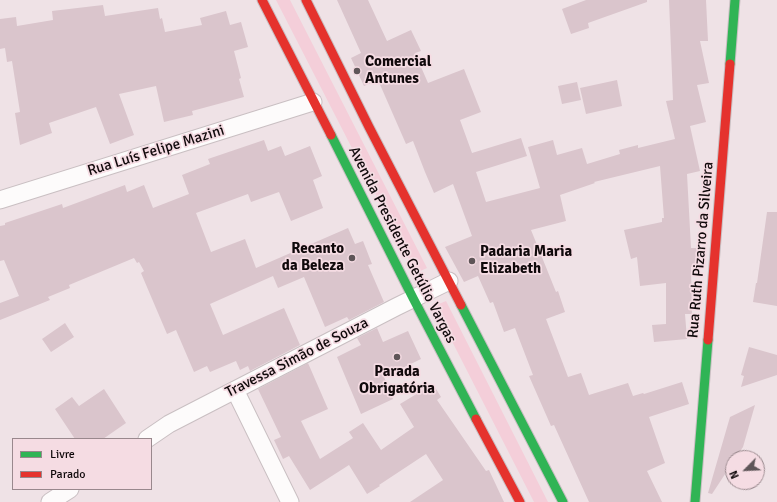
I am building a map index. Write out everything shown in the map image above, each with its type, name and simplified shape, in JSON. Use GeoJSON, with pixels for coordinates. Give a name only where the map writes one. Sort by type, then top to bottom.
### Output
{"type":"FeatureCollection","features":[{"type":"Feature","properties":{"kind":"main road","name":"Avenida Presidente Getúlio Vargas"},"geometry":{"type":"LineString","coordinates":[[262,0],[413,298],[520,502]]}},
{"type":"Feature","properties":{"kind":"main road","name":"Avenida Presidente Getúlio Vargas"},"geometry":{"type":"LineString","coordinates":[[306,0],[369,127],[563,502]]}},
{"type":"Feature","properties":{"kind":"main road","name":"Rua Ruth Pizarro da Silveira"},"geometry":{"type":"LineString","coordinates":[[695,502],[735,0]]}},
{"type":"Feature","properties":{"kind":"street","name":"Rua Luís Felipe Mazini"},"geometry":{"type":"LineString","coordinates":[[0,200],[313,102]]}},
{"type":"Feature","properties":{"kind":"street","name":"Travessa Simão de Souza"},"geometry":{"type":"LineString","coordinates":[[148,438],[169,424],[413,298],[449,281]]}},
{"type":"Feature","properties":{"kind":"street"},"geometry":{"type":"LineString","coordinates":[[235,390],[290,502]]}},
{"type":"Feature","properties":{"kind":"street"},"geometry":{"type":"LineString","coordinates":[[50,502],[68,490]]}},
{"type":"Feature","properties":{"kind":"shaded area"},"geometry":{"type":"Polygon","coordinates":[[[276,0],[290,0],[427,268],[416,273],[276,0]]]}},
{"type":"Feature","properties":{"kind":"shaded area"},"geometry":{"type":"Polygon","coordinates":[[[446,301],[548,502],[534,502],[434,306],[446,301]]]}},
{"type":"Feature","properties":{"kind":"building"},"geometry":{"type":"Polygon","coordinates":[[[337,0],[368,0],[387,41],[411,30],[421,51],[415,53],[428,83],[464,69],[481,112],[460,120],[472,153],[521,138],[527,156],[476,172],[486,202],[540,188],[528,147],[553,140],[557,155],[582,148],[587,164],[620,154],[619,150],[638,145],[638,148],[675,139],[666,101],[673,100],[669,0],[706,0],[708,41],[700,41],[709,83],[697,85],[706,122],[690,126],[700,171],[687,174],[691,248],[697,248],[699,267],[691,267],[692,314],[685,314],[687,339],[654,342],[652,325],[666,324],[666,283],[640,286],[637,257],[631,259],[624,230],[662,222],[662,218],[664,218],[660,166],[594,182],[595,183],[560,195],[566,221],[531,230],[556,292],[558,291],[565,312],[546,319],[568,377],[581,373],[589,395],[628,383],[633,396],[682,382],[689,404],[649,417],[665,463],[647,471],[662,502],[589,502],[554,425],[551,426],[529,376],[533,375],[515,328],[504,332],[493,302],[490,303],[478,276],[464,282],[445,247],[472,236],[453,184],[434,193],[413,141],[406,144],[378,80],[364,86],[351,58],[361,53],[337,0]]]}},
{"type":"Feature","properties":{"kind":"building"},"geometry":{"type":"Polygon","coordinates":[[[586,0],[647,0],[647,2],[588,23],[589,28],[571,34],[562,9],[586,0]]]}},
{"type":"Feature","properties":{"kind":"building"},"geometry":{"type":"Polygon","coordinates":[[[103,5],[105,16],[158,8],[165,32],[202,25],[200,18],[226,11],[230,25],[241,22],[248,47],[234,51],[244,97],[192,111],[193,115],[164,122],[156,86],[119,94],[134,135],[110,144],[96,107],[49,123],[52,133],[20,145],[15,113],[20,112],[12,61],[7,62],[5,48],[0,49],[0,19],[16,17],[17,26],[53,20],[52,11],[103,5]]]}},
{"type":"Feature","properties":{"kind":"building"},"geometry":{"type":"Polygon","coordinates":[[[617,80],[622,106],[586,114],[580,88],[617,80]]]}},
{"type":"Feature","properties":{"kind":"building"},"geometry":{"type":"Polygon","coordinates":[[[577,82],[581,100],[562,104],[558,86],[577,82]]]}},
{"type":"Feature","properties":{"kind":"building"},"geometry":{"type":"Polygon","coordinates":[[[264,140],[268,151],[281,146],[285,156],[310,146],[322,176],[313,180],[323,208],[291,221],[279,192],[251,202],[248,194],[196,213],[211,252],[245,239],[256,268],[348,228],[355,244],[363,241],[372,264],[368,265],[384,302],[349,320],[347,317],[325,327],[304,277],[278,288],[273,276],[210,304],[223,335],[284,308],[300,345],[250,371],[248,366],[240,370],[236,361],[210,372],[207,366],[194,372],[176,330],[167,334],[141,273],[144,271],[139,262],[137,263],[134,258],[69,285],[70,288],[48,297],[50,300],[0,320],[0,303],[19,296],[4,260],[0,261],[0,226],[62,204],[63,208],[125,185],[127,192],[144,185],[153,208],[189,194],[182,175],[210,164],[208,159],[264,140]]]}},
{"type":"Feature","properties":{"kind":"building"},"geometry":{"type":"Polygon","coordinates":[[[767,212],[777,212],[777,306],[753,302],[767,212]]]}},
{"type":"Feature","properties":{"kind":"building"},"geometry":{"type":"Polygon","coordinates":[[[65,323],[74,337],[51,352],[42,339],[65,323]]]}},
{"type":"Feature","properties":{"kind":"building"},"geometry":{"type":"Polygon","coordinates":[[[377,328],[383,342],[408,331],[421,359],[384,377],[393,399],[361,414],[337,357],[361,345],[357,338],[377,328]]]}},
{"type":"Feature","properties":{"kind":"building"},"geometry":{"type":"Polygon","coordinates":[[[749,347],[777,355],[777,375],[741,387],[744,376],[741,375],[749,347]]]}},
{"type":"Feature","properties":{"kind":"building"},"geometry":{"type":"Polygon","coordinates":[[[308,363],[328,409],[301,421],[320,459],[353,438],[349,432],[363,423],[381,450],[414,427],[400,404],[433,384],[441,397],[437,400],[486,471],[489,470],[504,502],[410,502],[443,480],[426,454],[367,494],[349,465],[310,490],[289,456],[283,459],[274,440],[281,437],[258,389],[308,363]]]}},
{"type":"Feature","properties":{"kind":"building"},"geometry":{"type":"Polygon","coordinates":[[[104,389],[126,423],[104,438],[74,438],[55,409],[72,397],[79,406],[104,389]]]}},
{"type":"Feature","properties":{"kind":"building"},"geometry":{"type":"Polygon","coordinates":[[[755,405],[743,447],[741,450],[725,450],[725,474],[712,494],[708,493],[730,417],[755,405]]]}},
{"type":"Feature","properties":{"kind":"traffic: fast"},"geometry":{"type":"LineString","coordinates":[[730,64],[735,0]]}},
{"type":"Feature","properties":{"kind":"traffic: fast"},"geometry":{"type":"LineString","coordinates":[[331,135],[476,419]]}},
{"type":"Feature","properties":{"kind":"traffic: fast"},"geometry":{"type":"LineString","coordinates":[[461,305],[563,502]]}},
{"type":"Feature","properties":{"kind":"traffic: fast"},"geometry":{"type":"LineString","coordinates":[[695,502],[708,340]]}},
{"type":"Feature","properties":{"kind":"traffic: jam"},"geometry":{"type":"LineString","coordinates":[[262,0],[331,135]]}},
{"type":"Feature","properties":{"kind":"traffic: jam"},"geometry":{"type":"LineString","coordinates":[[306,0],[369,127],[461,305]]}},
{"type":"Feature","properties":{"kind":"traffic: jam"},"geometry":{"type":"LineString","coordinates":[[708,340],[730,64]]}},
{"type":"Feature","properties":{"kind":"traffic: jam"},"geometry":{"type":"LineString","coordinates":[[476,419],[520,502]]}},
{"type":"Feature","properties":{"kind":"place","name":"Comercial Antunes"},"geometry":{"type":"Point","coordinates":[357,71]}},
{"type":"Feature","properties":{"kind":"place","name":"Recanto da Beleza"},"geometry":{"type":"Point","coordinates":[352,258]}},
{"type":"Feature","properties":{"kind":"place","name":"Padaria Maria Elizabeth"},"geometry":{"type":"Point","coordinates":[472,261]}},
{"type":"Feature","properties":{"kind":"place","name":"Parada Obrigatória"},"geometry":{"type":"Point","coordinates":[397,357]}}]}
